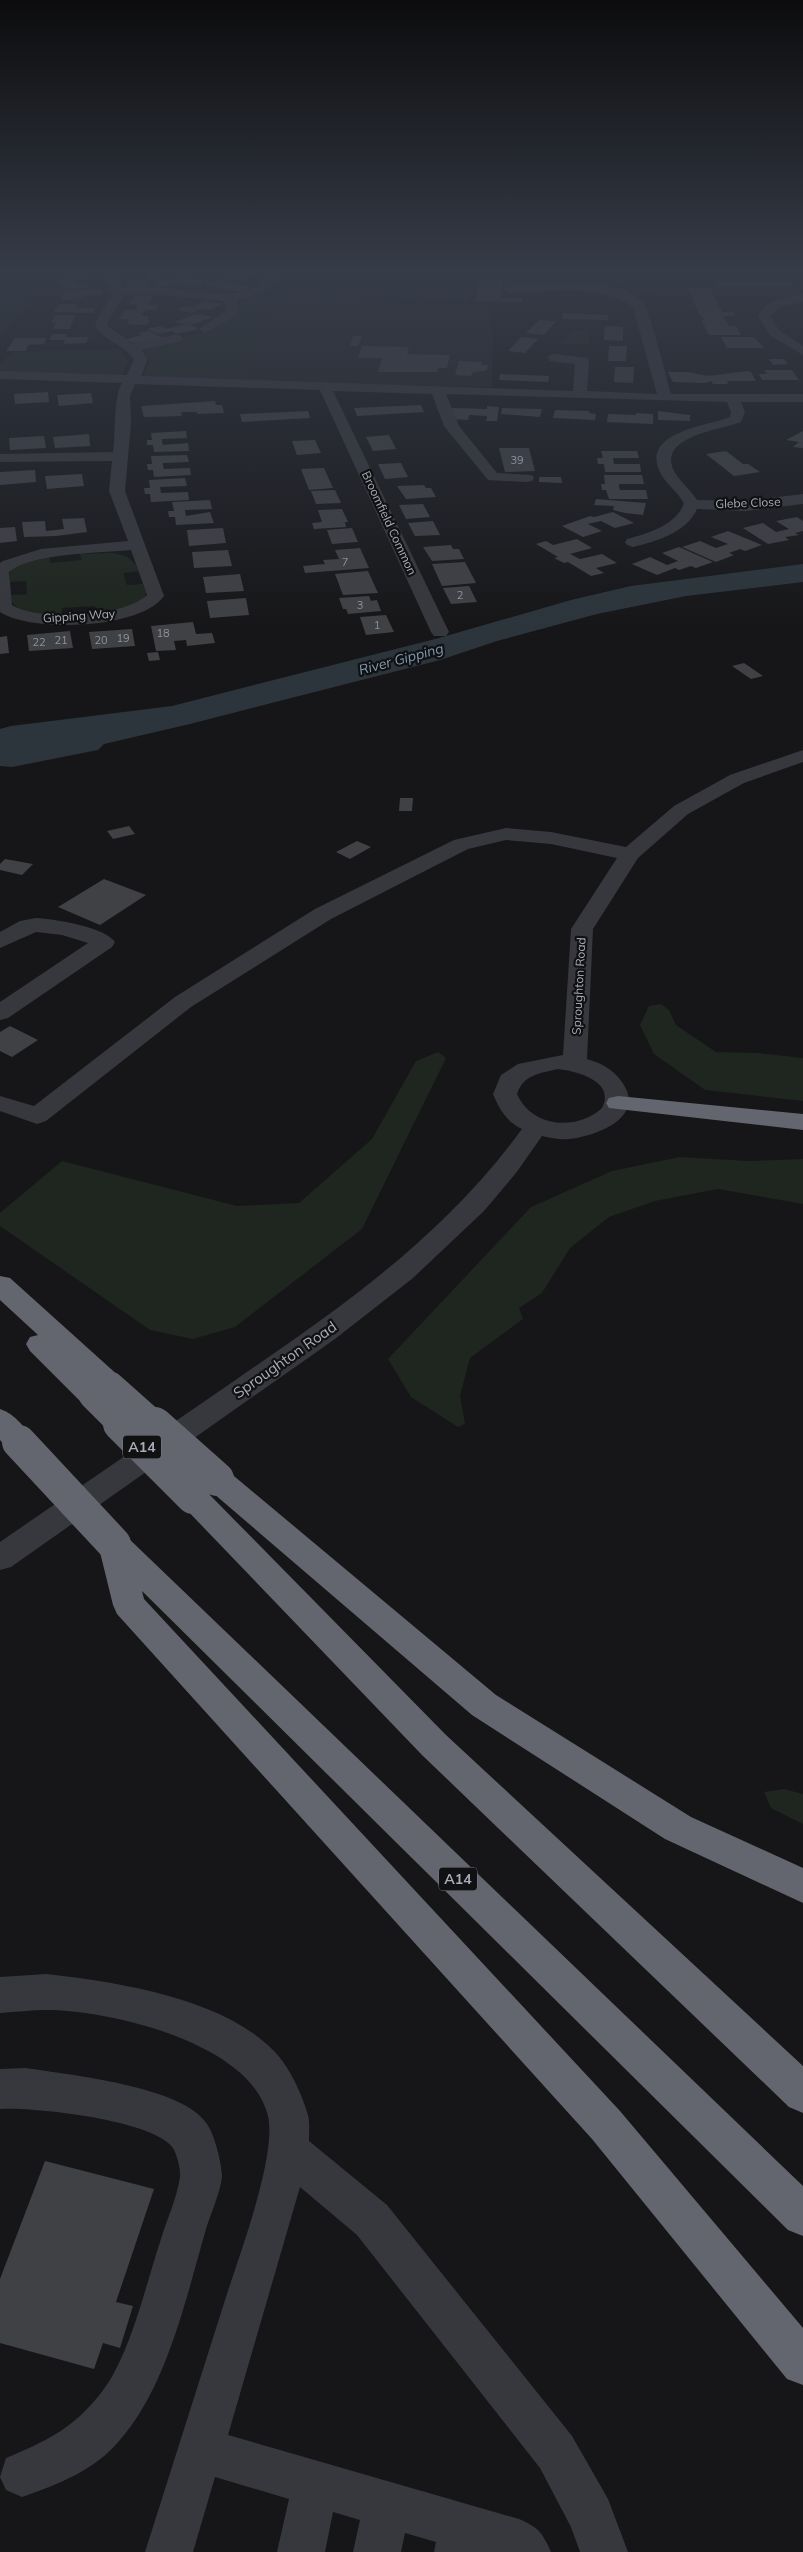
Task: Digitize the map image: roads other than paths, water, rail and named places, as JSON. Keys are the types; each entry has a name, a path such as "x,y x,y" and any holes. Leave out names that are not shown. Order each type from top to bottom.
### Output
{"highway":[{"path":"618,1104 803,1122"},
{"path":"0,1285 101,1390"},
{"name":"A14","path":"0,1304 101,1390 205,1488 434,1745 803,2093"},
{"name":"A14","path":"9,1431 114,1544 803,2215"},
{"path":"205,1488 484,1705 678,1828 803,1886"},
{"path":"114,1544 129,1605 606,2126 803,2363"}],"street":[{"name":"Gipping Way","path":"125,392 122,399 124,420 117,491 156,596 154,600 143,608 118,614 38,619 14,615 4,607 1,571 10,561 37,554 136,545"},
{"name":"Broomfield Common","path":"327,392 440,632"},
{"path":"438,392 442,411 447,419 462,442 493,476 527,478"},
{"path":"497,392 665,398 803,398"},
{"path":"663,392 665,398"},
{"path":"633,542 676,524 687,514 692,504 666,470 663,462 666,450 676,439 685,435 736,419 738,412 732,398"},
{"path":"0,458 120,456"},
{"name":"Glebe Close","path":"692,504 746,506 803,499"},
{"name":"Sproughton Road","path":"575,1064 582,929 630,854 681,810 737,778 803,756"},
{"path":"0,1102 37,1116 183,1002 323,914 461,844 506,834 551,838 630,854"},
{"path":"0,941 28,926 49,926 86,934 104,942 0,1013"},
{"path":"541,1064 575,1064 590,1068 613,1083 618,1093 618,1104 613,1112 592,1126 562,1131 537,1126 517,1117 508,1107 504,1096 506,1085 525,1068 541,1064"},
{"name":"Sproughton Road","path":"0,1558 342,1320 431,1250 493,1187 537,1126"},
{"path":"0,1995 47,1992 100,1998 146,2008 194,2024 230,2040 261,2065 277,2091 288,2116 289,2151 267,2235 169,2552"},
{"path":"0,2089 26,2088 118,2103 173,2120 192,2138 201,2176 162,2306 134,2382 125,2398 102,2426 82,2443 51,2464 22,2474"},
{"path":"289,2151 372,2220 550,2444 591,2516 604,2552"},
{"path":"201,2450 387,2504 461,2539 519,2543 527,2552"},
{"path":"301,2552 316,2483"},
{"path":"377,2552 387,2504"}],"water":[{"name":"River Gipping","path":"803,564 803,582 686,596 597,614 497,641 440,660 104,744 98,750 12,767 0,766 0,729 11,726 172,706 439,638 571,600 631,586"}]}
